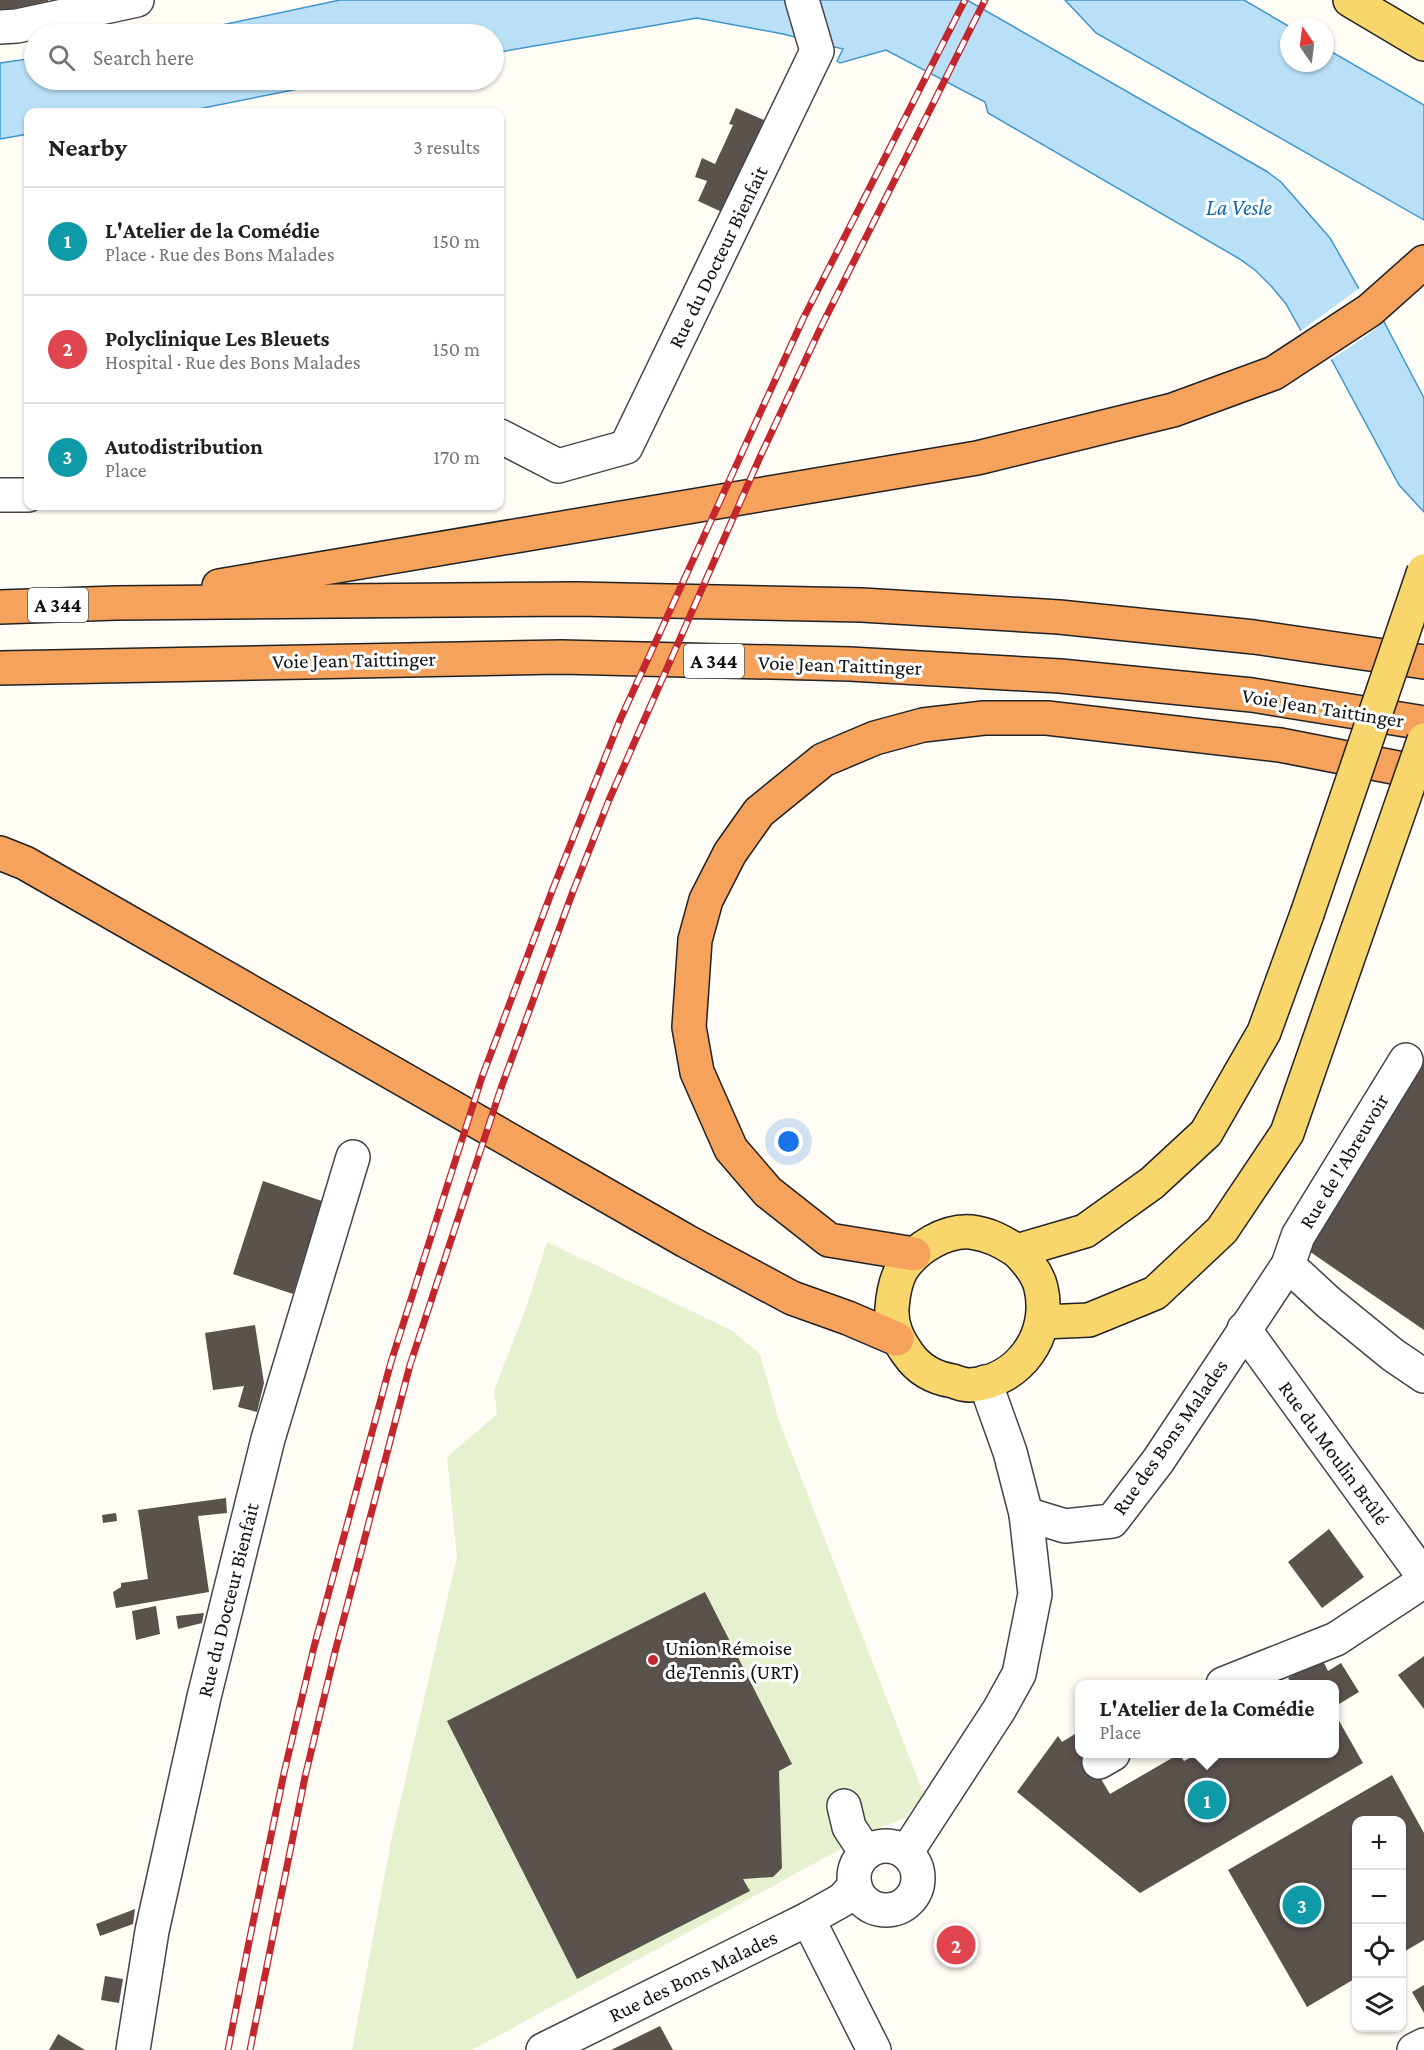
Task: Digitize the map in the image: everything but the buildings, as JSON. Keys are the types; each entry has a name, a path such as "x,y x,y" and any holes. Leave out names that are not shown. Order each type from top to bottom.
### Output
{"highway":[{"path":"116,603 978,458 1173,410 1274,373 1370,310 1424,262"},
{"name":"A 344","path":"0,607 116,603 577,598 862,605 1059,617 1242,635 1424,662"},
{"name":"Voie Jean Taittinger","path":"0,668 561,657 850,664 1060,676 1241,694 1424,723"},
{"path":"914,1254 829,1240 768,1192 730,1149 697,1072 689,1027 695,940 706,900 730,853 759,812 823,760 875,738 923,725 984,718 1047,718 1280,745 1424,773"},
{"path":"0,853 25,863 686,1241 792,1298 849,1318 897,1339"}],"main road":[{"path":"1350,0 1424,44"},
{"path":"1017,1251 1085,1231 1152,1183 1206,1133 1264,1032 1307,914 1424,571"},
{"path":"1043,1322 1089,1320 1155,1293 1222,1230 1287,1133 1424,740"},
{"path":"970,1232 997,1238 1017,1251 1030,1264 1041,1288 1043,1322 1032,1349 1008,1373 996,1379 969,1385 935,1378 914,1364 897,1339 891,1317 893,1294 901,1271 914,1254 942,1236 970,1232"}],"street":[{"path":"25,24 136,0"},
{"name":"Rue du Docteur Bienfait","path":"504,438 558,466 626,447 817,51 802,0"},
{"path":"0,27 24,24"},
{"path":"0,495 24,495"},
{"name":"Rue de l'Abreuvoir","path":"1244,1329 1288,1264 1298,1236 1406,1060"},
{"name":"Rue du Docteur Bienfait","path":"133,2050 152,1931 204,1697 251,1506 268,1439 353,1157"},
{"path":"1288,1264 1337,1309 1393,1355 1424,1376"},
{"name":"Rue des Bons Malades","path":"1026,1514 1065,1526 1112,1521 1158,1461 1244,1329"},
{"name":"Rue du Moulin Brûlé","path":"1244,1329 1424,1579"},
{"path":"906,1853 999,1710 1019,1674 1035,1594 1026,1514 1010,1452 985,1382"},
{"path":"1233,1680 1336,1640 1424,1579"},
{"path":"844,1806 849,1827 866,1853"},
{"path":"879,1846 890,1846 906,1853 915,1863 919,1874 914,1894 907,1903 898,1908 876,1909 859,1896 848,1893 856,1866 866,1853 879,1846"},
{"name":"Rue des Bons Malades","path":"543,2050 808,1919 848,1893"},
{"path":"808,1919 874,2050"},
{"path":"1414,2050 1424,2045"}],"green space":[{"name":"Union Rémoise de Tennis (URT)","path":"547,1242 731,1330 760,1354 778,1418 924,1795 905,1818 868,1832 472,2050 352,2050 391,1841 457,1557 447,1457 497,1414 494,1390 525,1311"}],"water":[{"name":"La Vesle","path":"340,0 967,0 1266,171 1281,182 1330,238 1362,294 1383,320 1424,398 1424,512 1399,485 1330,357 1304,336 1286,304 1255,270 988,113 985,102 886,50 840,63 837,61 843,49 783,34 697,18 504,51 504,24 226,24"},
{"path":"1065,0 1244,0 1280,21 1280,72 1334,72 1334,53 1424,105 1424,220 1096,33"},
{"path":"24,59 24,90 293,90 203,108 24,108 24,135 0,139 0,63"}],"pier":[{"path":"1361,287 1387,319 1329,361 1302,338 1299,332"}],"railway":[{"path":"228,2050 284,1773 314,1647 391,1362 482,1077 620,720 803,319 965,0"},
{"path":"250,2050 305,1777 335,1652 410,1365 501,1088 609,800 760,457 821,327 985,0"}],"place":[{"name":"Union Rémoise de Tennis (URT)","path":"653,1660"},
{"name":"L'Atelier de la Comédie","path":"1207,1800"},
{"name":"Autodistribution","path":"1302,1905"},
{"name":"Polyclinique Les Bleuets","path":"956,1945"}]}
